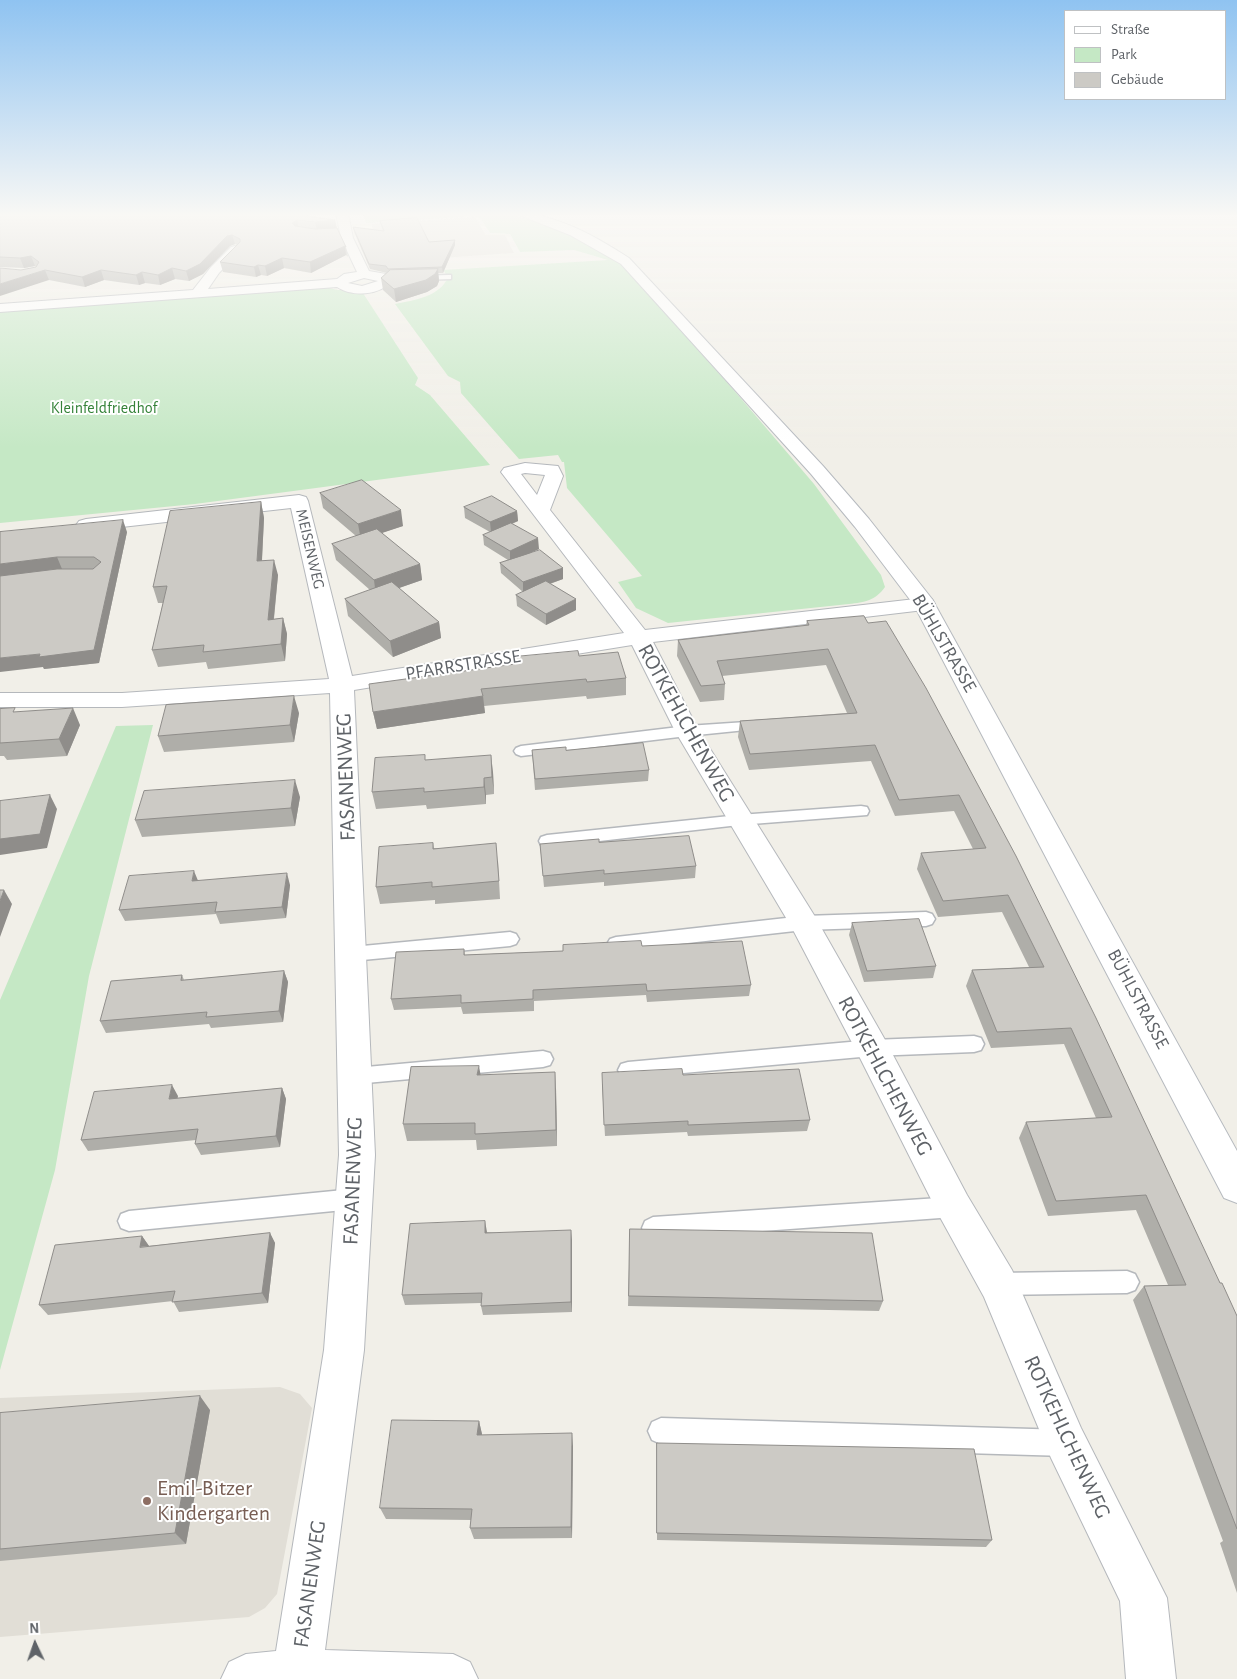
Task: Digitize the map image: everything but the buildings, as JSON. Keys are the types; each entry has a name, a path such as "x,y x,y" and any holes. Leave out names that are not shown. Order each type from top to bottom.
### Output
{"street":[{"path":"0,308 251,291"},
{"name":"BÜHLSTRASSE","path":"655,291 817,470 924,604 1237,1186"},
{"name":"ROTKEHLCHENWEG","path":"540,511 554,476 552,470 525,468 507,470 639,636 687,731 739,820 804,924 872,1048 954,1208 998,1284 1066,1443 1143,1598 1150,1679"},
{"name":"MEISENWEG","path":"68,527 299,502 342,685"},
{"name":"PFARRSTRASSE","path":"0,700 122,700 342,685 639,636 924,604"},
{"name":"FASANENWEG","path":"297,1674 344,1350 357,1155 342,685"},
{"path":"246,1679 297,1674 453,1679"}],"lane":[{"path":"521,752 687,731 776,723"},
{"path":"547,841 739,820 861,811"},
{"path":"609,945 804,924 926,919"},
{"path":"352,954 510,939"},
{"path":"628,1070 872,1048 974,1044"},
{"path":"355,1076 543,1059"},
{"path":"129,1220 354,1198"},
{"path":"653,1228 954,1208"},
{"path":"998,1284 1127,1282"},
{"path":"661,1431 1066,1443"}],"shaded area":[{"name":"Emil-Bitzer Kindergarten","path":"280,1387 300,1394 312,1408 277,1594 265,1608 249,1617 0,1637 0,1398"}],"green space":[{"name":"Kleinfeldfriedhof","path":"266,291 362,291 418,378 415,385 430,395 490,465 195,504 0,523 0,311"},
{"path":"435,291 645,291 732,388 814,484 881,575 885,587 873,598 860,602 668,623 636,608 618,582 642,576 567,488 564,462 562,462 558,455 519,459 461,393 460,382 448,376 395,304"},
{"path":"153,725 89,976 55,1170 0,1370 0,1000 116,726"}],"place":[{"name":"Emil-Bitzer Kindergarten","path":"147,1501"}]}
